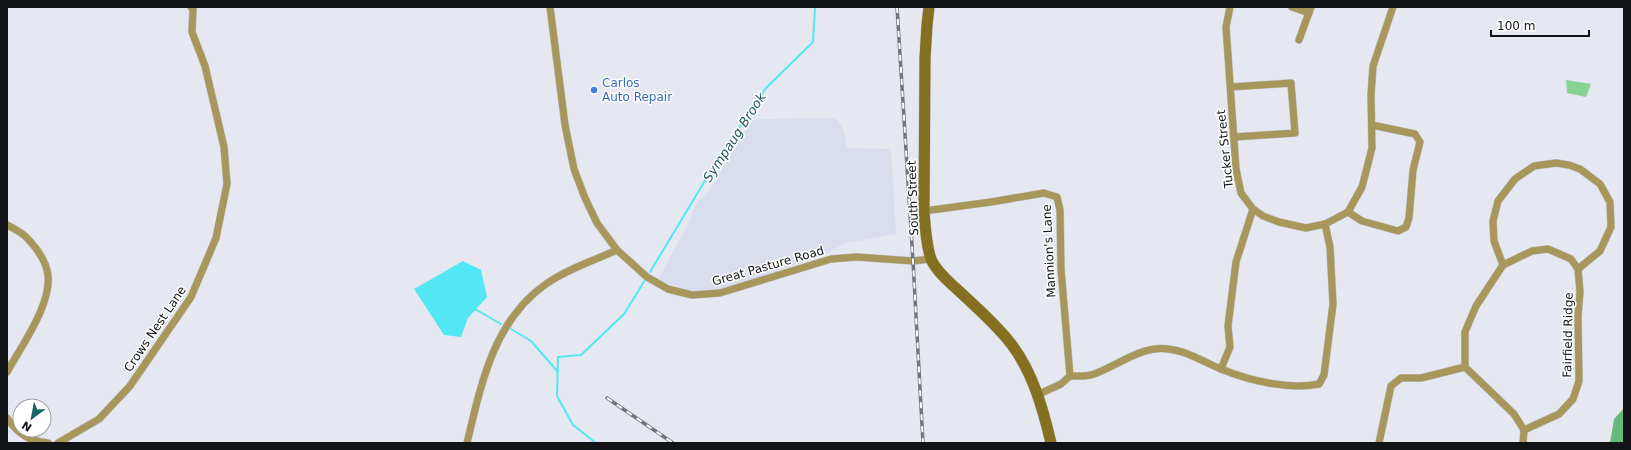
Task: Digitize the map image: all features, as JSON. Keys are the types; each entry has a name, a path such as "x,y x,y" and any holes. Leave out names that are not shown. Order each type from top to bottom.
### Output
{"main road":[{"name":"South Street","path":"929,7 925,58 924,211 931,259 940,272 993,323 1012,345 1027,369 1037,395 1051,443"}],"street":[{"name":"Great Pasture Road","path":"550,7 565,125 574,169 585,198 598,223 617,250 647,277 668,289 692,295 720,293 831,259 864,257 913,261 931,259"},
{"name":"Tucker Street","path":"1230,7 1226,27 1236,169 1241,193 1253,209 1263,216 1278,222 1306,228 1325,224 1348,212"},
{"path":"1292,7 1310,10 1299,40"},
{"path":"1372,125 1415,134 1420,142 1412,170 1409,218 1406,227 1398,231 1362,221 1348,212 1362,186 1372,148 1371,95 1373,66 1393,7"},
{"name":"Crows Nest Lane","path":"58,443 99,419 130,386 191,297 216,238 227,184 224,147 205,66 192,32 192,8"},
{"path":"1230,87 1291,83 1295,133 1234,137"},
{"path":"1503,264 1494,241 1493,221 1498,201 1515,179 1534,166 1556,163 1569,165 1580,169 1600,184 1610,202 1611,227 1600,251 1578,269 1571,259 1548,248 1532,251 1503,264 1476,306 1465,332 1466,367 1514,414 1524,430 1523,443"},
{"name":"Mannion's Lane","path":"924,211 1044,193 1057,197 1060,210 1061,269 1070,376"},
{"path":"1221,369 1230,347 1228,326 1236,262 1253,209"},
{"path":"1037,395 1061,384 1070,376 1092,375 1148,350 1167,348 1185,353 1251,380 1305,387 1319,384 1324,375 1333,304 1330,247 1325,224"},
{"path":"7,225 25,236 41,256 47,270 47,297 41,311 7,372"},
{"path":"467,443 488,362 496,343 510,320 529,298 546,284 565,273 617,250"},
{"name":"Fairfield Ridge","path":"1524,430 1559,414 1572,399 1577,387 1579,381 1578,316 1580,292 1578,269"},
{"path":"1379,443 1391,386 1401,378 1421,378 1466,367"},
{"path":"7,418 13,428 22,435 37,442 48,443"}],"shaded area":[{"path":"836,118 844,131 847,148 891,149 896,234 846,243 820,256 722,291 698,293 658,280 688,224 697,202 707,194 753,119"}],"green space":[{"path":"1566,80 1591,84 1586,97 1567,93"},
{"path":"1624,408 1624,443 1610,443 1614,419"}],"water":[{"path":"463,261 481,270 487,297 468,318 461,337 444,335 414,289"}],"waterway":[{"name":"Sympaug Brook","path":"650,272 724,149 766,88 813,42 815,7"},
{"name":"Sympaug Brook","path":"596,443 573,425 557,396 558,357 581,355 624,314 645,280"},
{"path":"475,309 501,324"},
{"path":"511,329 531,341 558,372"}],"railway":[{"path":"897,7 923,443"},
{"path":"607,398 673,443"}],"place":[{"name":"Carlos Auto Repair","path":"594,90"}]}
